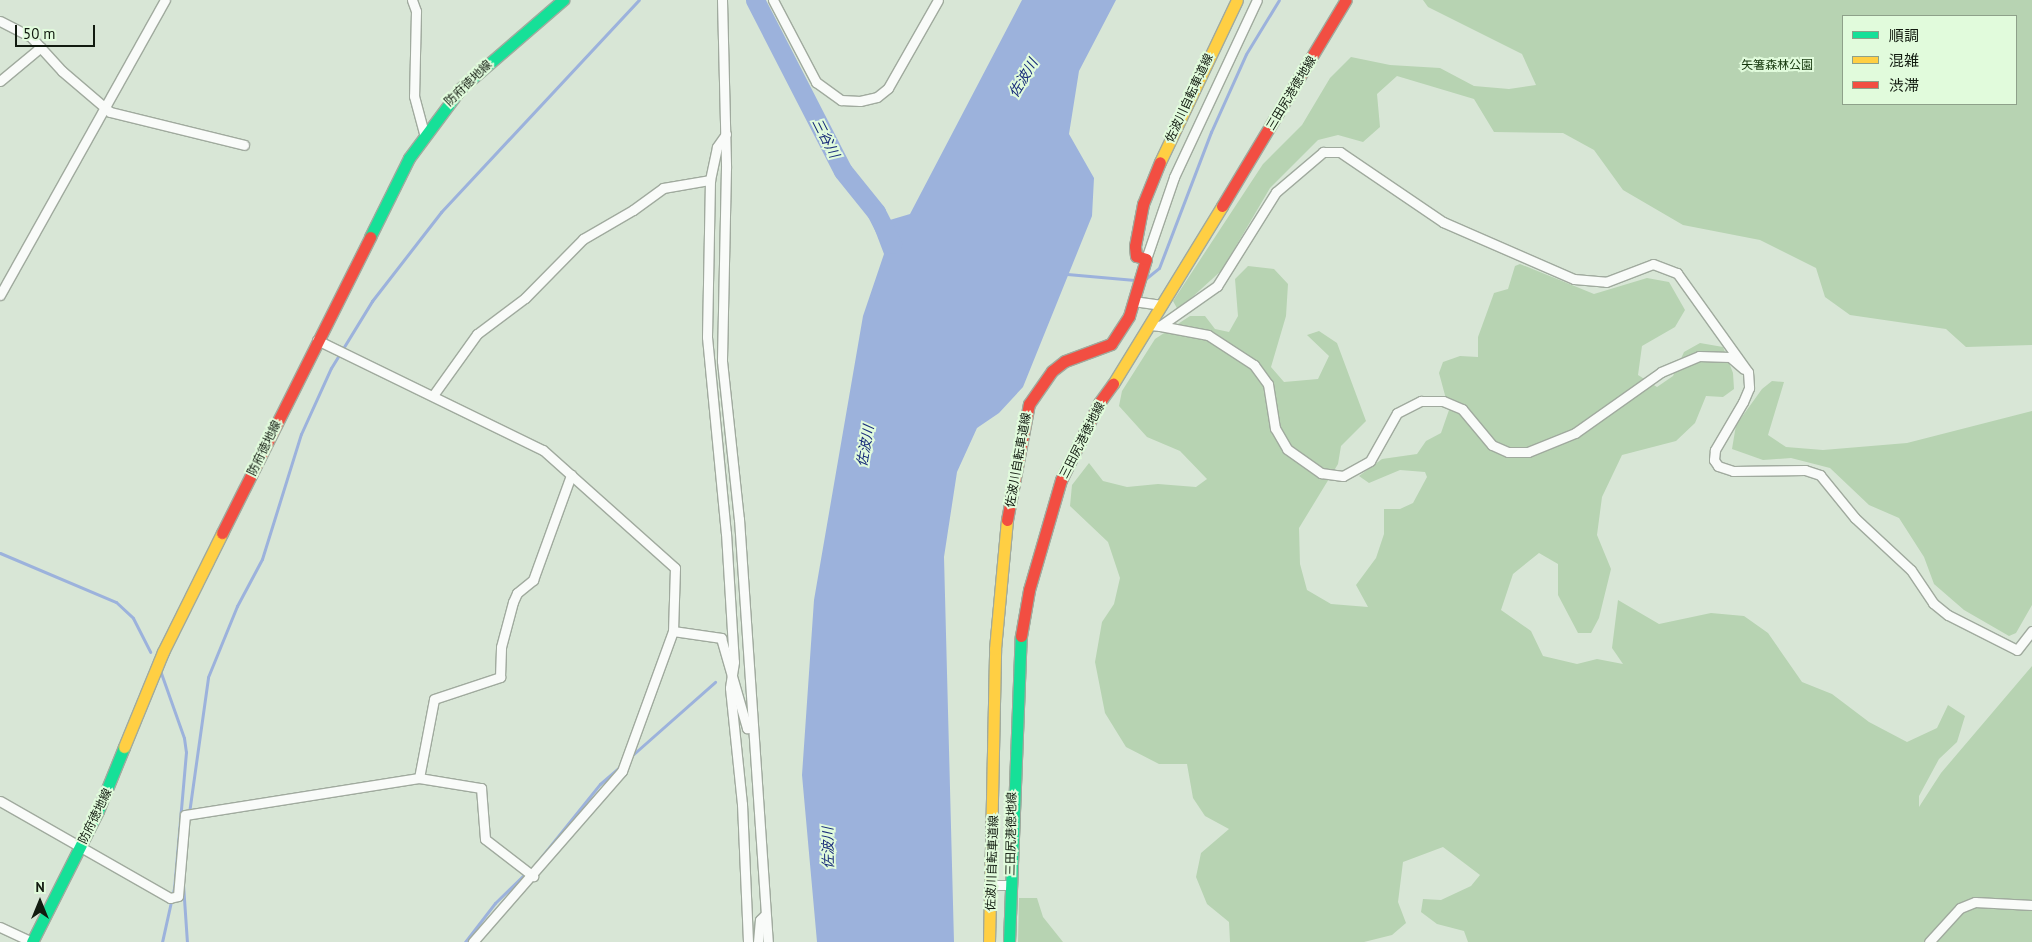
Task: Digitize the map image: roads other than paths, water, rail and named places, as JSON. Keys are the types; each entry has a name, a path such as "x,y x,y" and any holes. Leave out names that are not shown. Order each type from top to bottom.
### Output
{"main road":[{"name":"防府徳地線","path":"32,942 115,774 163,652 317,340 424,133 461,88 563,0"},
{"name":"佐波川自転車道線","path":"989,942 995,792 994,649 1005,540 1029,404 1052,371 1064,361 1111,344 1129,316 1145,263 1136,256 1135,246 1144,204 1168,143 1237,0"},
{"name":"三田尻港徳地線","path":"1009,942 1016,687 1029,590 1061,480 1099,403 1155,325 1162,305 1346,0"}],"street":[{"path":"0,295 165,0"},
{"path":"412,0 416,11 414,96 424,133"},
{"path":"722,0 726,134 722,360 739,519 768,942"},
{"path":"773,0 816,82 841,100 860,101 877,97 888,88 938,0"},
{"path":"1145,263 1174,177 1257,0"},
{"path":"0,21 31,37 105,107 120,114 244,145"},
{"path":"0,81 41,47"},
{"path":"726,134 717,147 710,180 707,338 726,533 748,942"},
{"path":"1155,325 1217,286 1276,192 1323,152 1340,152 1443,222 1574,278 1606,282 1640,266 1666,267 1677,273 1748,372 1749,388 1715,450 1714,460 1718,466 1733,471 1805,470 1820,475 1855,518 1911,570 1933,603 1948,616 2017,650 2032,631"},
{"path":"434,394 477,334 525,298 583,238 633,210 663,188 710,180"},
{"path":"1134,296 1162,305"},
{"path":"1155,325 1208,335 1254,365 1268,384 1275,428 1287,449 1321,474 1343,476 1370,461 1398,413 1421,401 1443,401 1462,409 1492,445 1508,452 1528,452 1575,432 1661,372 1699,356 1730,358 1748,372"},
{"path":"317,340 434,394 543,450 675,568 673,631 622,771 529,873 473,942"},
{"path":"419,778 434,699 500,677 502,647 513,602 517,593 533,580 571,475"},
{"path":"673,631 717,636 732,671 747,728 752,728"},
{"path":"0,801 79,849 163,896 175,898 178,896 185,815 419,778 481,788 485,839 529,873"},
{"path":"990,885 1010,885"},
{"path":"1929,942 1960,908 1975,902 2032,906"},
{"path":"758,942 760,920 765,915"},
{"path":"0,927 32,942"}],"water":[{"name":"佐波川","path":"1022,0 1116,0 1079,71 1069,134 1094,178 1092,216 1023,387 999,413 977,428 957,472 944,557 954,942 817,942 802,775 814,600 863,316 884,254 873,225 910,214"}],"waterway":[{"path":"189,813 208,677 237,606 262,559 301,434 331,368 372,301 441,212 639,0"},
{"name":"三谷川","path":"755,0 843,171 876,212 892,244"},
{"path":"1144,280 1159,268 1211,132 1246,54 1279,0"},
{"path":"1067,274 1135,280"},
{"path":"0,553 116,602 133,618 150,652"},
{"path":"161,673 184,738 186,752 174,888 162,942"},
{"path":"629,758 715,682"},
{"path":"534,866 600,784 621,766"},
{"path":"465,942 495,903 527,872"},
{"path":"183,884 187,942"}],"park label":[{"name":"矢箸森林公園","path":"1777,65"}]}
